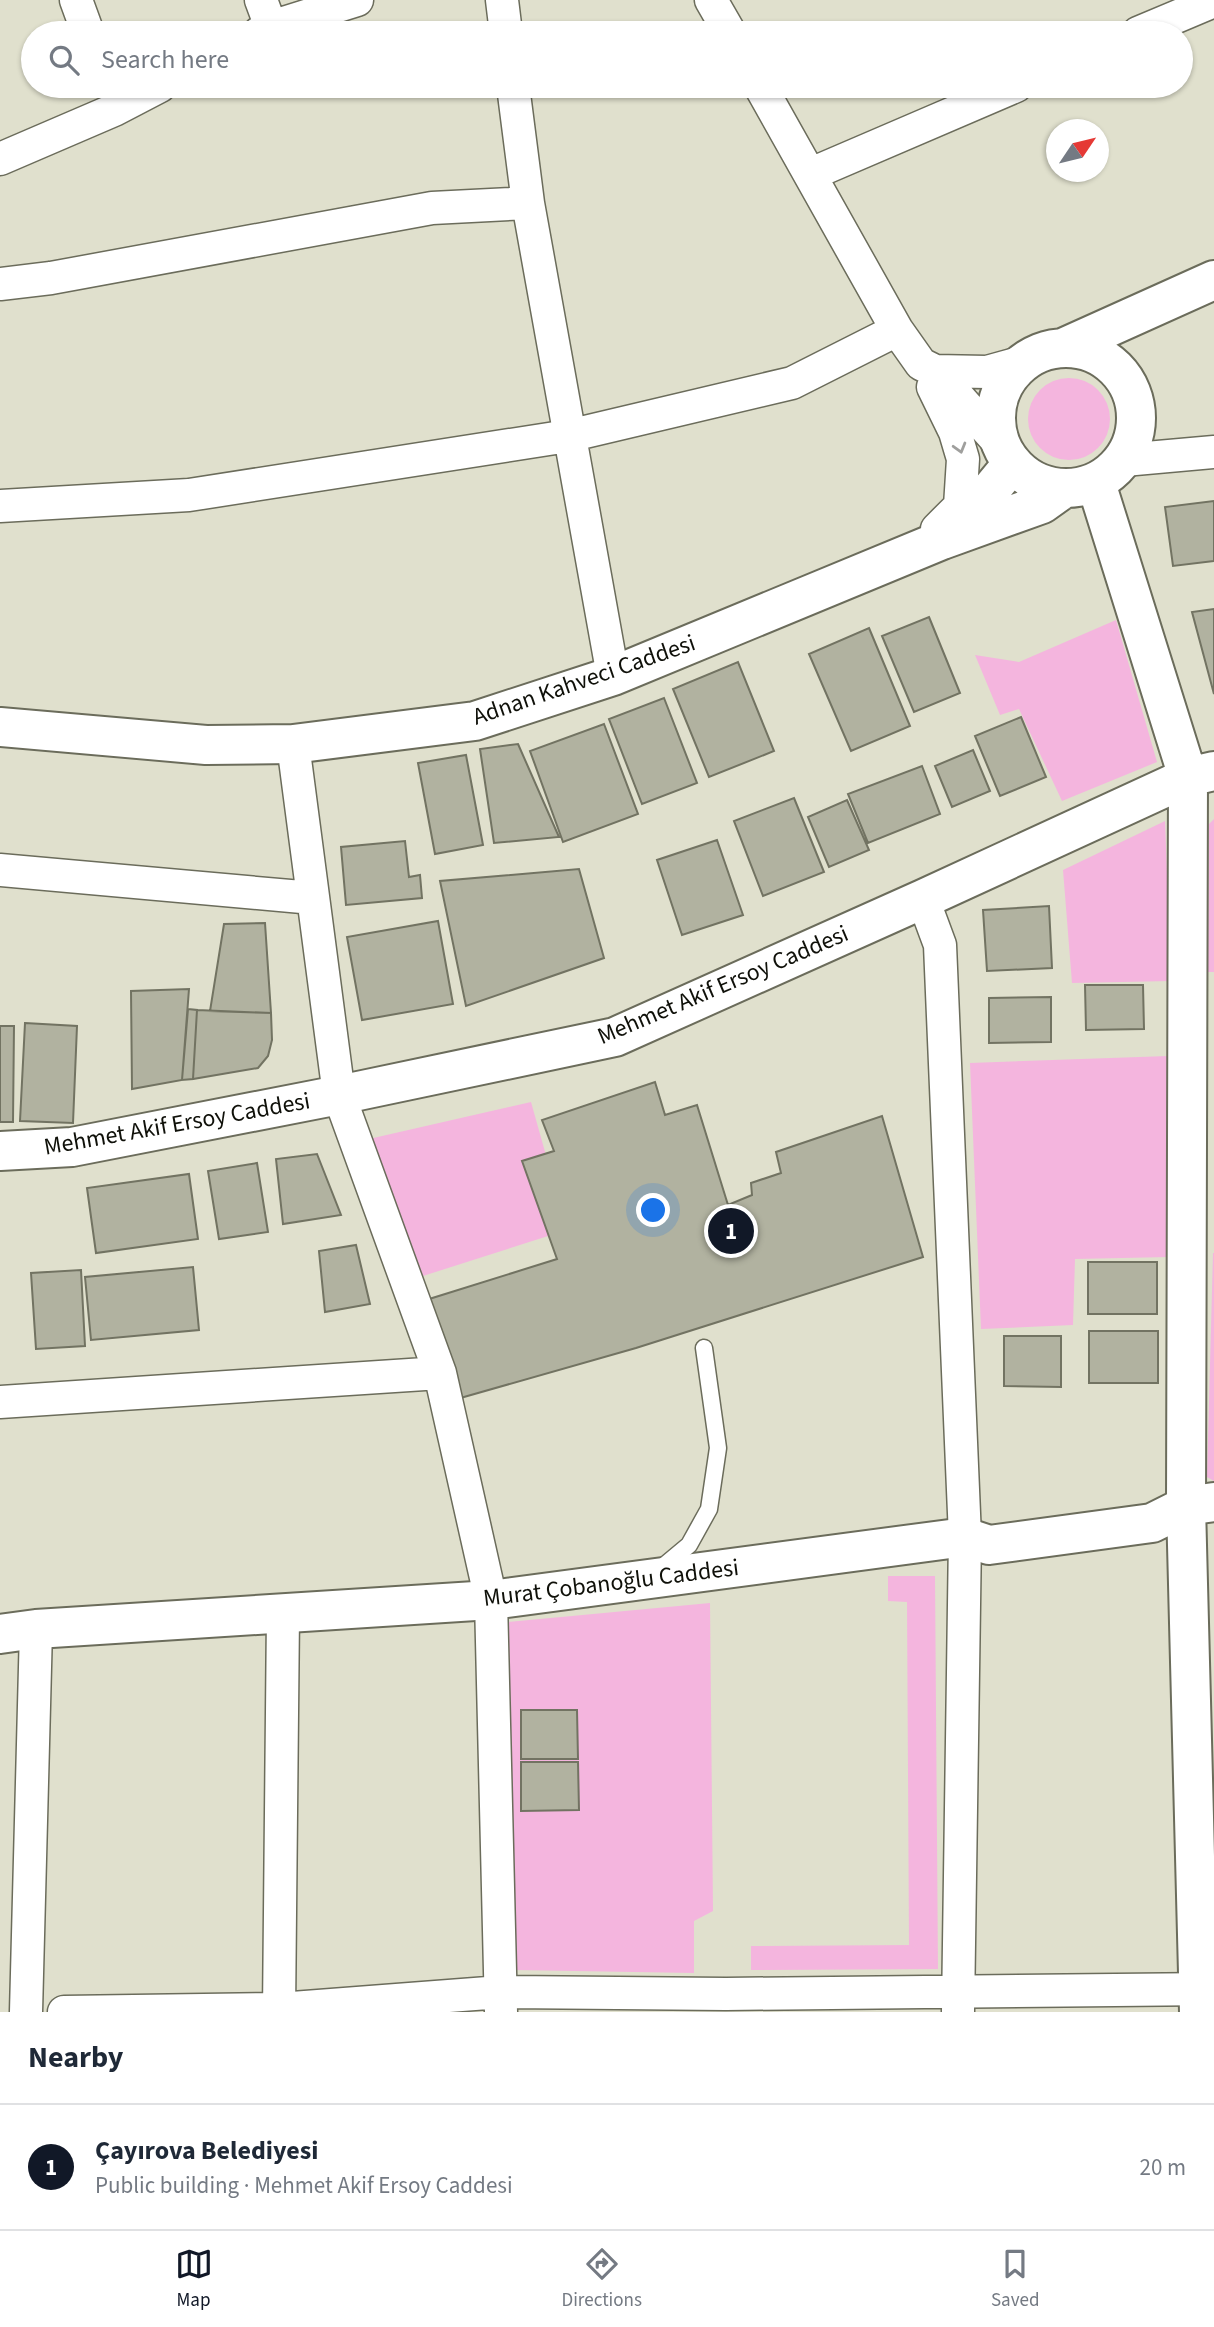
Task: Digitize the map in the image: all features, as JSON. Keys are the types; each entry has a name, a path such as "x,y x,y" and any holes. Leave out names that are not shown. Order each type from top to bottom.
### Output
{"street":[{"path":"76,0 84,21"},
{"path":"264,20 357,0"},
{"path":"502,0 505,21"},
{"path":"711,0 723,21"},
{"path":"1167,21 1214,1"},
{"path":"0,159 110,98"},
{"path":"515,98 528,203 613,676"},
{"path":"767,98 897,330 1026,477 1043,485 1214,452"},
{"path":"811,174 988,98"},
{"path":"0,285 432,208 528,203"},
{"path":"928,368 987,372 1023,362 1043,352 1065,347 1214,280"},
{"path":"1124,376 1158,304"},
{"path":"0,506 189,495 568,436 792,383 897,330"},
{"path":"1065,347 1087,351 1107,361 1124,376 1134,396 1137,418 1134,440 1094,477"},
{"path":"1006,454 995,422 998,399 1008,378 1023,362"},
{"path":"899,558 937,529 960,506 963,459 955,432 928,368"},
{"name":"Adnan Kahveci Caddesi","path":"942,540 979,504 1006,454"},
{"path":"64,2012 279,2010 501,2002 958,2002 1204,1997 1200,1504 1201,774 1094,477"},
{"name":"Adnan Kahveci Caddesi","path":"0,727 206,745 293,744 475,722 613,676 942,540 1042,505 1094,477"},
{"path":"293,744 339,1095 440,1373 491,1600 501,2002"},
{"name":"Mehmet Akif Ersoy Caddesi","path":"0,1151 72,1147 615,1037 1201,774"},
{"path":"0,870 313,898"},
{"path":"923,899 940,945 965,1537 958,2002"},
{"path":"0,1402 440,1373"},
{"name":"Murat Çobanoğlu Caddesi","path":"18,1631 491,1600 965,1537 989,1545 1152,1523 1200,1504"},
{"path":"279,2010 283,1613"},
{"path":"18,1631 26,2012"}],"lane":[{"path":"649,1579 689,1545 709,1509 718,1448 704,1348"}],"shaded area":[{"path":"1069,378 1085,381 1098,390 1107,403 1110,419 1107,435 1098,448 1085,457 1069,460 1053,457 1040,448 1031,435 1028,419 1031,403 1040,390 1053,381"},
{"path":"1116,620 1157,762 1062,801 1019,709 1000,715 975,655 1019,662"},
{"path":"1214,819 1214,972 1208,972 1209,824"},
{"path":"1165,821 1171,981 1072,983 1063,870"},
{"path":"1168,1056 1169,1257 1075,1259 1073,1325 981,1329 970,1063"},
{"path":"531,1102 567,1230 423,1276 369,1139"},
{"path":"1214,1253 1214,1481 1207,1477"},
{"path":"888,1576 935,1576 938,1969 751,1970 751,1946 909,1945 907,1602 888,1601"},
{"path":"710,1603 713,1911 694,1921 694,1973 514,1970 507,1622"}],"building":[{"path":"1214,501 1214,561 1173,566 1165,507"},
{"path":"1214,609 1214,694 1192,612"},
{"path":"929,617 960,693 914,712 882,636"},
{"path":"869,628 910,726 851,751 809,654"},
{"path":"738,662 774,751 709,777 673,689"},
{"path":"664,698 697,783 642,804 609,719"},
{"path":"1021,717 1046,777 1000,796 975,736"},
{"path":"604,724 638,814 563,842 530,751"},
{"path":"518,744 559,837 494,843 480,749"},
{"path":"973,750 990,791 952,807 935,766"},
{"path":"466,755 483,845 435,854 418,763"},
{"path":"922,766 940,814 868,843 848,794"},
{"path":"794,798 824,872 763,896 734,821"},
{"path":"847,800 869,850 829,867 808,817"},
{"path":"717,840 743,915 682,935 657,860"},
{"path":"405,841 409,877 420,875 422,898 346,905 341,847"},
{"path":"579,869 604,958 466,1006 440,881"},
{"path":"1049,906 1052,968 987,971 983,910"},
{"path":"438,921 453,1004 362,1020 347,937"},
{"path":"265,923 271,1013 210,1011 224,924"},
{"path":"1085,985 1143,985 1144,1029 1086,1030"},
{"path":"189,989 182,1080 132,1089 131,991"},
{"path":"1051,997 1051,1042 989,1043 989,998"},
{"path":"188,1009 197,1010 193,1079 182,1080"},
{"path":"197,1010 271,1013 272,1040 268,1056 258,1068 193,1079"},
{"path":"25,1023 77,1026 73,1123 20,1121"},
{"path":"0,1026 14,1026 13,1122 0,1122"},
{"path":"655,1082 665,1115 697,1105 728,1205 752,1195 751,1183 781,1173 776,1152 882,1116 923,1257 636,1348 457,1399 426,1300 557,1259 522,1161 554,1151 542,1120"},
{"path":"317,1154 341,1215 283,1224 276,1159"},
{"path":"257,1163 268,1232 219,1239 208,1171"},
{"path":"189,1174 198,1239 96,1253 87,1188"},
{"path":"356,1245 370,1304 325,1312 319,1251"},
{"path":"1088,1262 1157,1262 1157,1314 1088,1314"},
{"path":"193,1267 199,1330 91,1340 85,1277"},
{"path":"81,1270 85,1346 36,1349 31,1273"},
{"path":"1089,1331 1158,1331 1158,1383 1089,1383"},
{"path":"1004,1336 1061,1336 1061,1387 1004,1386"},
{"path":"521,1710 577,1710 578,1759 521,1759"},
{"path":"521,1762 578,1762 579,1810 521,1811"}],"place":[{"name":"Çayırova Belediyesi","path":"731,1231"}]}
